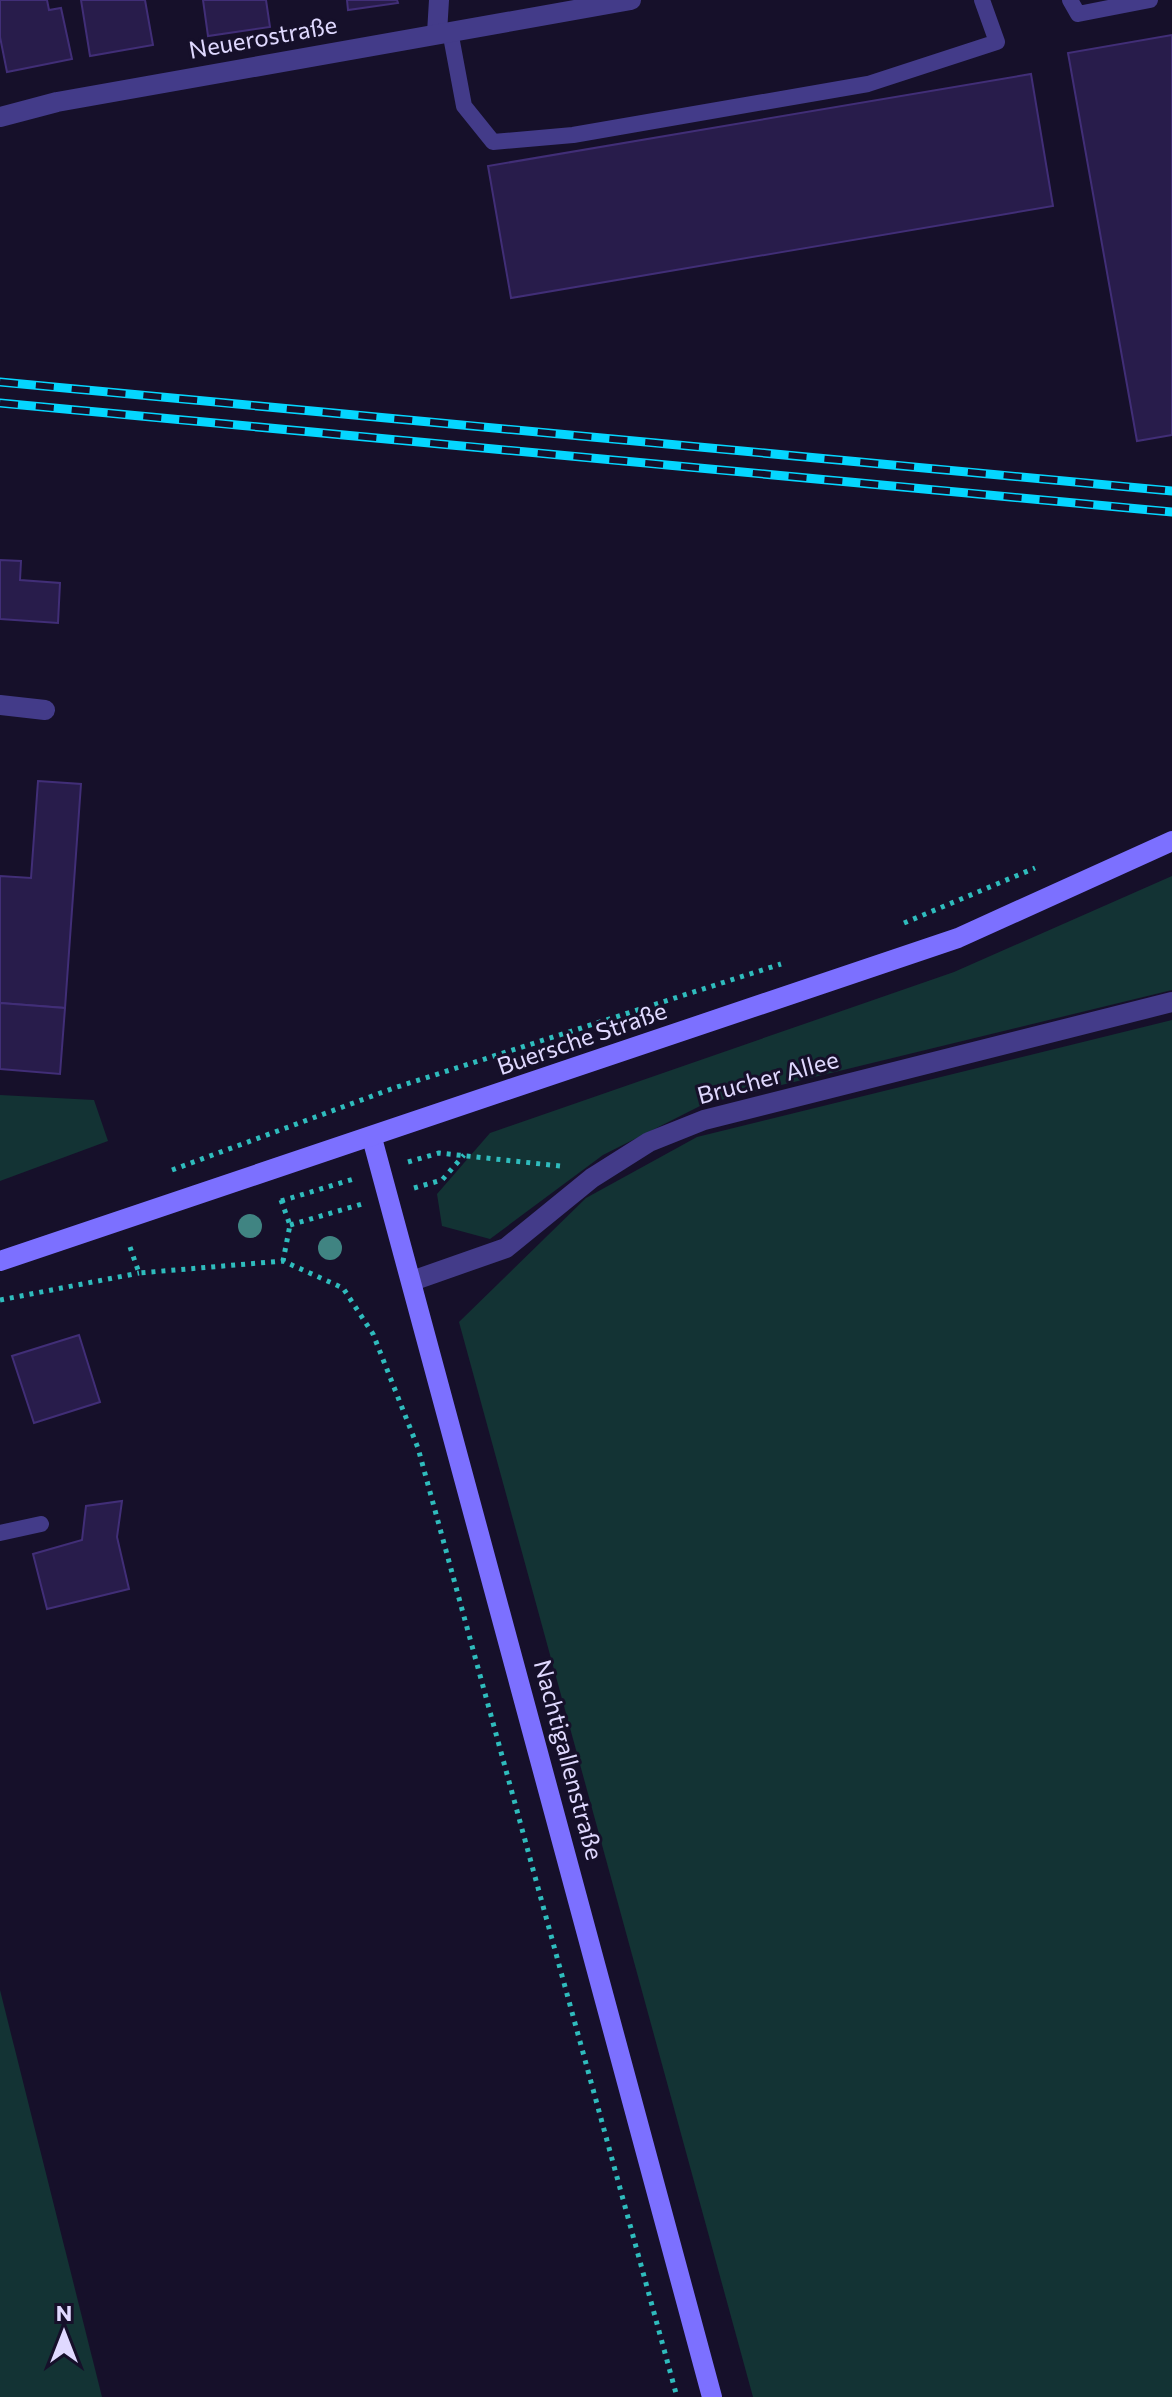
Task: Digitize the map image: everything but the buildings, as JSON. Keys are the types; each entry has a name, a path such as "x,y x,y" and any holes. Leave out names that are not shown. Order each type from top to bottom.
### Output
{"main road":[{"name":"Buersche Straße","path":"0,1261 958,938 1172,841"},
{"name":"Nachtigallenstraße","path":"372,1138 712,2397"}],"street":[{"path":"439,0 444,32"},
{"name":"Neuerostraße","path":"0,117 57,102 631,0"},
{"path":"0,705 45,710"},
{"name":"Brucher Allee","path":"412,1281 506,1248 592,1178 649,1142 704,1120 1172,1002"}],"lane":[{"path":"444,32 464,106 493,142 573,135 868,84 997,42 982,0"},
{"path":"1070,0 1078,14 1150,0"},
{"path":"0,1533 41,1524"}],"path":[{"path":"903,924 1048,863"},
{"path":"170,1170 394,1088 787,962"},
{"path":"464,1155 564,1167 592,1178"},
{"path":"123,1222 139,1273"},
{"path":"0,1300 139,1273 283,1261 343,1288 373,1334 418,1448 677,2397"}],"green space":[{"path":"1172,876 1172,990 704,1104 603,1155 490,1239 442,1226 437,1194 490,1133 954,972"},
{"path":"1172,1020 1172,2397 753,2397 459,1322 586,1198 697,1137"},
{"path":"0,1095 94,1100 108,1141 0,1181"},
{"path":"0,1990 102,2397 0,2397"}],"railway":[{"path":"0,382 1172,491"},
{"path":"0,403 1172,512"}]}
